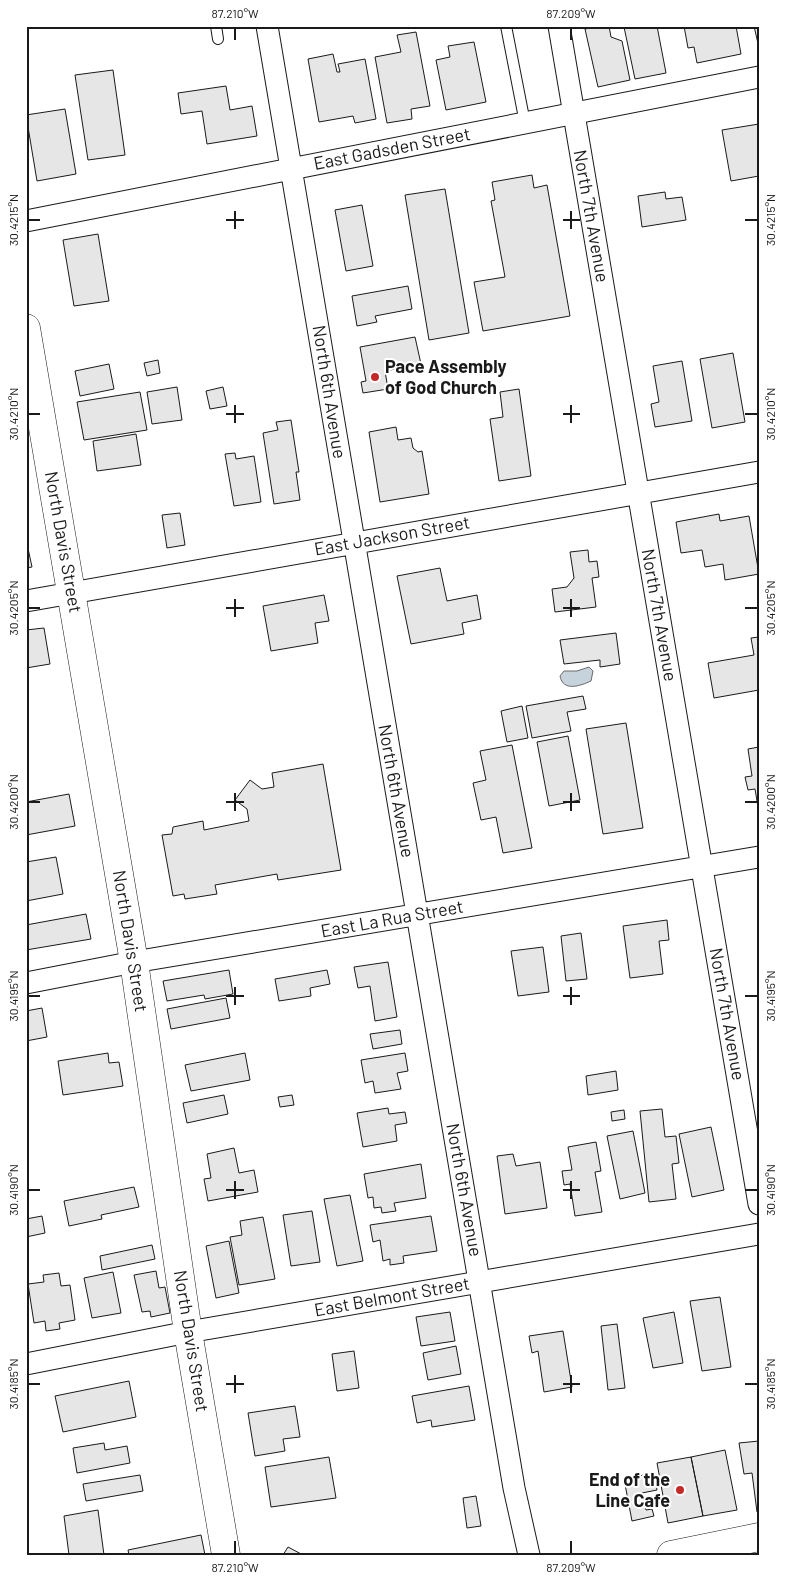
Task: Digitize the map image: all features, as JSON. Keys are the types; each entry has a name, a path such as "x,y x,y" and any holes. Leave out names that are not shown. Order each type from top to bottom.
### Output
{"main road":[{"name":"North Davis Street","path":"26,328 134,962 188,1332 226,1555"},
{"path":"671,1555 759,1536"}],"street":[{"name":"North 6th Avenue","path":"267,26 514,1488 529,1555"},
{"name":"North 7th Avenue","path":"559,26 759,1204"},
{"name":"East Gadsden Street","path":"26,221 759,77"},
{"name":"East Jackson Street","path":"26,601 759,472"},
{"name":"East La Rua Street","path":"26,983 134,962 759,857"},
{"name":"East Belmont Street","path":"26,1364 188,1332 759,1234"}],"lane":[{"path":"216,26 218,39"},
{"path":"506,26 525,123"}],"shaded area":[{"path":"589,667 593,671 591,681 582,685 568,686 562,681 560,676 564,671 577,671"}],"building":[{"path":"609,26 611,37 622,41 630,80 598,87 585,29"},
{"path":"657,26 666,73 635,79 624,27"},
{"path":"684,26 736,26 741,54 697,63 694,47 688,48"},
{"path":"754,26 759,26 759,48"},
{"path":"416,32 430,106 411,109 412,119 387,123 375,57 401,52 397,35"},
{"path":"474,42 486,102 446,110 436,60 450,57 448,46"},
{"path":"333,54 337,72 340,72 338,64 365,59 376,119 355,123 353,116 319,122 308,59"},
{"path":"113,70 125,155 88,160 75,75"},
{"path":"226,86 230,110 252,106 257,136 207,144 202,111 181,114 178,93"},
{"path":"65,109 76,174 37,181 26,115"},
{"path":"759,124 759,176 731,181 722,130"},
{"path":"532,175 534,188 547,185 570,316 483,331 474,282 505,277 491,201 495,200 492,182"},
{"path":"445,189 469,333 429,340 405,195"},
{"path":"665,192 666,199 682,197 686,220 642,227 638,196"},
{"path":"362,205 373,266 346,271 335,210"},
{"path":"98,234 109,301 74,306 63,240"},
{"path":"408,286 412,309 375,316 377,322 357,326 352,296"},
{"path":"415,337 421,364 385,371 388,389 363,393 361,382 366,381 360,347"},
{"path":"733,353 745,422 712,428 700,359"},
{"path":"158,360 160,373 147,376 144,363"},
{"path":"682,361 692,421 655,427 651,404 659,402 653,366"},
{"path":"109,364 114,389 80,396 75,371"},
{"path":"177,387 182,420 152,424 147,392"},
{"path":"223,387 227,406 210,409 206,391"},
{"path":"519,389 531,476 499,481 490,419 503,417 500,392"},
{"path":"140,392 147,430 84,440 77,402"},
{"path":"291,420 299,472 296,472 300,500 274,504 263,433 278,430 276,422"},
{"path":"396,427 398,440 411,438 413,448 418,452 422,451 429,494 380,502 369,432"},
{"path":"136,434 141,465 97,471 93,441"},
{"path":"235,453 236,459 254,456 261,502 234,506 225,454"},
{"path":"180,513 185,545 167,548 162,515"},
{"path":"719,514 720,521 749,516 759,574 725,580 723,564 705,567 702,550 681,553 676,522"},
{"path":"26,539 32,567 26,568"},
{"path":"588,550 589,562 597,561 599,577 592,578 596,607 555,612 552,589 567,587 574,578 570,552"},
{"path":"440,568 447,601 477,595 481,619 462,623 464,634 411,644 397,576"},
{"path":"324,595 329,621 315,623 318,643 271,651 263,606"},
{"path":"44,628 50,664 26,668 26,630"},
{"path":"616,633 620,664 600,667 600,660 564,664 560,640"},
{"path":"759,637 759,690 714,698 708,663 754,655 751,638"},
{"path":"583,696 586,709 567,712 571,731 532,738 526,706"},
{"path":"522,706 528,738 507,742 501,711"},
{"path":"626,723 643,828 603,834 586,729"},
{"path":"568,736 580,800 549,806 537,742"},
{"path":"512,745 532,848 503,853 496,817 481,820 473,783 486,780 480,751"},
{"path":"759,747 758,807 755,789 748,790 745,777 752,776 748,749"},
{"path":"323,764 341,870 278,880 277,874 215,885 217,894 185,899 184,894 173,896 162,835 172,834 173,827 203,821 204,830 249,821 247,809 235,800 250,780 262,789 274,787 272,773"},
{"path":"69,794 75,826 26,835 26,802"},
{"path":"56,857 63,894 26,901 26,862"},
{"path":"86,914 91,939 26,950 26,925"},
{"path":"667,920 669,940 659,941 663,974 630,978 623,926"},
{"path":"581,933 587,979 566,981 561,936"},
{"path":"543,947 549,992 518,996 511,951"},
{"path":"388,962 397,1017 375,1021 370,986 358,988 354,967"},
{"path":"229,970 233,994 205,999 204,995 167,1001 163,981"},
{"path":"327,970 330,984 310,988 311,996 279,1001 275,979"},
{"path":"226,998 230,1018 171,1029 167,1009"},
{"path":"42,1008 47,1037 26,1041 26,1011"},
{"path":"400,1030 402,1044 373,1049 370,1034"},
{"path":"108,1053 109,1063 119,1062 123,1086 63,1095 58,1061"},
{"path":"245,1053 250,1080 191,1091 185,1065"},
{"path":"405,1053 408,1071 397,1073 401,1089 375,1093 373,1081 365,1083 361,1060"},
{"path":"616,1071 618,1090 588,1095 586,1076"},
{"path":"224,1095 228,1114 187,1123 183,1103"},
{"path":"292,1095 294,1105 280,1107 278,1097"},
{"path":"388,1108 389,1114 405,1112 407,1123 395,1125 397,1141 363,1147 357,1113"},
{"path":"662,1109 665,1137 676,1136 679,1163 672,1164 676,1199 649,1202 640,1111"},
{"path":"624,1110 625,1119 612,1121 611,1112"},
{"path":"711,1127 724,1190 692,1197 679,1134"},
{"path":"633,1131 645,1193 620,1199 607,1136"},
{"path":"596,1142 601,1171 595,1172 602,1212 575,1216 570,1184 564,1185 562,1171 572,1170 568,1147"},
{"path":"234,1148 239,1173 254,1170 258,1192 208,1201 204,1179 211,1178 207,1154"},
{"path":"513,1154 516,1166 540,1162 547,1208 505,1214 497,1156"},
{"path":"421,1164 426,1198 394,1203 396,1211 382,1213 381,1207 374,1208 373,1197 368,1198 364,1174"},
{"path":"134,1187 139,1207 101,1215 102,1219 69,1226 64,1201"},
{"path":"350,1195 363,1261 337,1266 324,1199"},
{"path":"312,1211 320,1262 291,1266 283,1215"},
{"path":"42,1216 45,1233 26,1237 26,1219"},
{"path":"431,1216 437,1251 403,1256 404,1263 390,1265 390,1259 383,1261 380,1240 373,1242 370,1225"},
{"path":"263,1217 275,1279 239,1285 230,1237 242,1235 240,1221"},
{"path":"229,1241 239,1293 216,1298 206,1246"},
{"path":"152,1245 155,1259 102,1270 100,1256"},
{"path":"156,1271 159,1288 165,1287 170,1313 151,1317 150,1311 142,1312 134,1275"},
{"path":"113,1272 121,1313 92,1318 84,1278"},
{"path":"59,1273 61,1286 70,1285 75,1320 59,1323 60,1329 46,1331 45,1321 34,1323 28,1284 44,1282 43,1275"},
{"path":"720,1297 731,1367 702,1371 690,1301"},
{"path":"450,1312 455,1341 421,1346 416,1317"},
{"path":"674,1312 683,1363 653,1368 643,1318"},
{"path":"617,1324 625,1388 608,1390 601,1326"},
{"path":"563,1331 572,1387 544,1392 538,1351 532,1353 529,1336"},
{"path":"456,1346 461,1374 428,1380 423,1353"},
{"path":"354,1351 359,1388 337,1391 332,1354"},
{"path":"129,1381 136,1417 63,1432 55,1396"},
{"path":"469,1386 475,1420 432,1427 431,1420 417,1423 412,1396"},
{"path":"295,1406 300,1437 283,1439 285,1451 255,1456 248,1413"},
{"path":"759,1441 759,1512 757,1512 752,1473 744,1474 739,1443"},
{"path":"104,1443 105,1450 127,1446 130,1463 77,1473 73,1448"},
{"path":"725,1450 737,1510 703,1516 691,1457"},
{"path":"329,1457 336,1498 271,1507 265,1467"},
{"name":"End of the Line Cafe","path":"691,1457 703,1516 668,1523 657,1463"},
{"path":"654,1473 657,1490 642,1493 646,1510 652,1509 654,1516 632,1521 624,1479"},
{"path":"140,1475 143,1491 86,1501 83,1484"},
{"path":"476,1496 481,1526 467,1528 463,1498"},
{"path":"98,1510 104,1555 69,1555 64,1516"},
{"path":"201,1535 205,1555 129,1555 128,1550"},
{"path":"288,1547 303,1555 283,1555"}],"place":[{"name":"Pace Assembly of God Church","path":"375,377"},
{"name":"End of the Line Cafe","path":"680,1490"}]}
